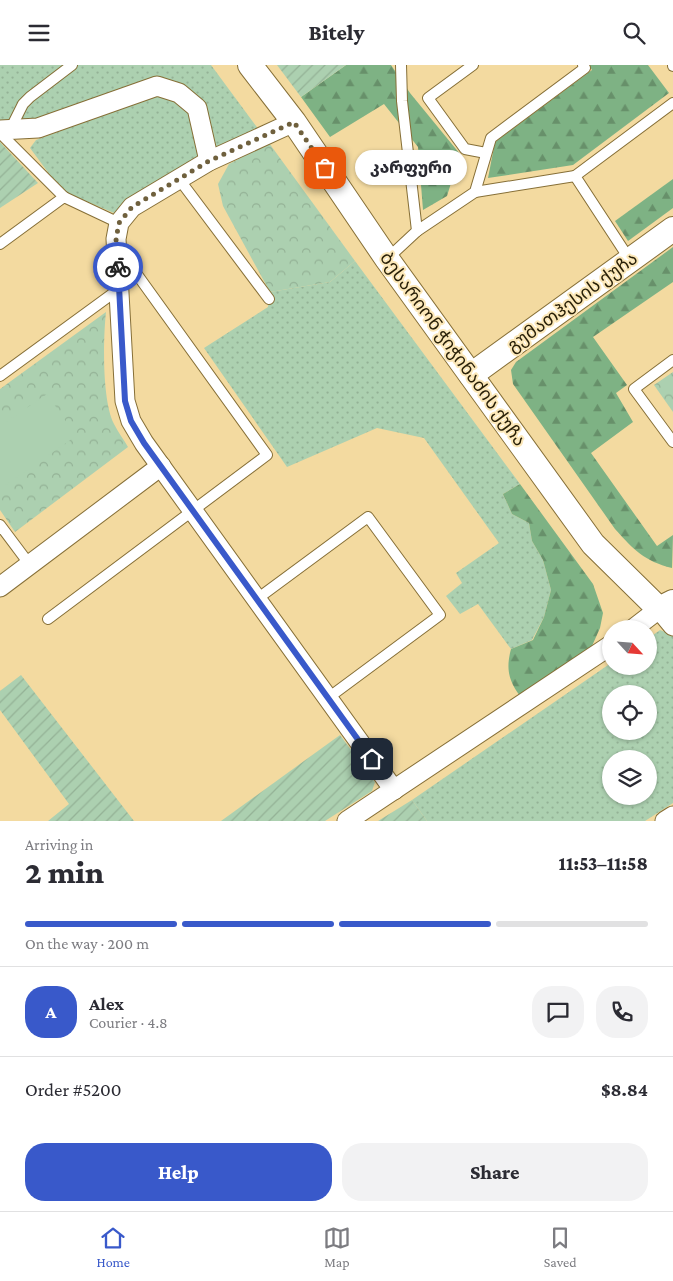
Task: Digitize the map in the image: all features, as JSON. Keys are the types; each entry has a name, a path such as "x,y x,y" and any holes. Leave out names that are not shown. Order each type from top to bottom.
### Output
{"street":[{"name":"ბესარიონ ჭიჭინაძის ქუჩა","path":"250,65 294,122 387,259 593,544 668,612"},
{"path":"3,131 38,128 157,86 180,93 197,108 209,161"},
{"path":"294,122 209,161 132,207 119,223 116,239 125,401 131,421 161,466 394,790"},
{"name":"გუმათჰესის ქუჩა","path":"471,375 673,229"},
{"path":"0,587 161,466"},
{"path":"652,620 668,612"},
{"path":"347,821 602,651"},
{"path":"665,821 673,816"}],"lane":[{"path":"72,65 30,97 3,131 64,197 119,223"},
{"path":"402,65 402,101 417,231"},
{"path":"473,65 428,98 466,149 486,153"},
{"path":"475,192 491,138 586,68 583,65"},
{"path":"387,259 417,231 475,192 575,176 673,103"},
{"path":"575,176 630,260"},
{"path":"179,179 269,299"},
{"path":"0,243 64,197"},
{"path":"0,377 118,281 136,273 267,455 48,619"},
{"path":"673,360 634,389 673,441"},
{"path":"257,599 368,517 440,615 328,698"},
{"path":"0,525 30,565"}],"green space":[{"path":"0,65 211,65 259,130 214,149 182,89 36,121 0,123"},
{"path":"277,65 346,65 301,97"},
{"path":"346,65 391,65 410,93 460,154 447,196 423,210 418,147 384,104 330,137 301,97"},
{"path":"589,65 648,65 669,93 573,165 488,178 495,142 592,70"},
{"path":"158,94 178,104 191,117 203,156 114,213 69,194 50,175 30,148 36,140"},
{"path":"0,142 38,183 0,208"},
{"path":"269,143 355,261 330,282 270,292 223,206 218,184 229,164"},
{"path":"673,179 673,208 628,241 615,221"},
{"path":"673,247 673,282 593,337 627,385 616,393 633,422 591,453 657,546 673,535 672,568 654,562 640,554 615,529 513,384 511,370 516,362"},
{"path":"355,261 520,484 503,494 512,514 529,523 532,541 543,560 551,590 544,617 532,640 511,649 478,604 460,614 446,596 462,583 456,573 499,543 424,438 377,428 287,467 204,348 268,307 270,292 330,282"},
{"path":"106,312 104,353 107,400 114,424 128,447 15,532 0,510 0,389"},
{"path":"673,372 673,412 654,385"},
{"path":"47,394 76,436 0,489 0,426"},
{"path":"520,484 593,584 603,613 600,628 592,646 520,696 509,674 511,649 533,640 544,617 551,590 543,560 532,541 529,523 512,514 503,494"},
{"path":"660,630 673,635 673,803 645,821 427,821 412,800 602,669 602,675 658,675 658,631"},
{"path":"21,675 134,821 48,821 69,804 0,710 0,691"},
{"path":"340,735 375,782 372,791 325,821 221,821"},
{"path":"412,800 427,821 378,821"}],"way so far":[{"path":"118,267 116,239 119,223 132,207 209,161 294,122 325,168"}],"place":[{"name":"კარფური","path":"325,168"}],"route":[{"path":"118,267 125,401 131,421 144,443 372,759"}]}
